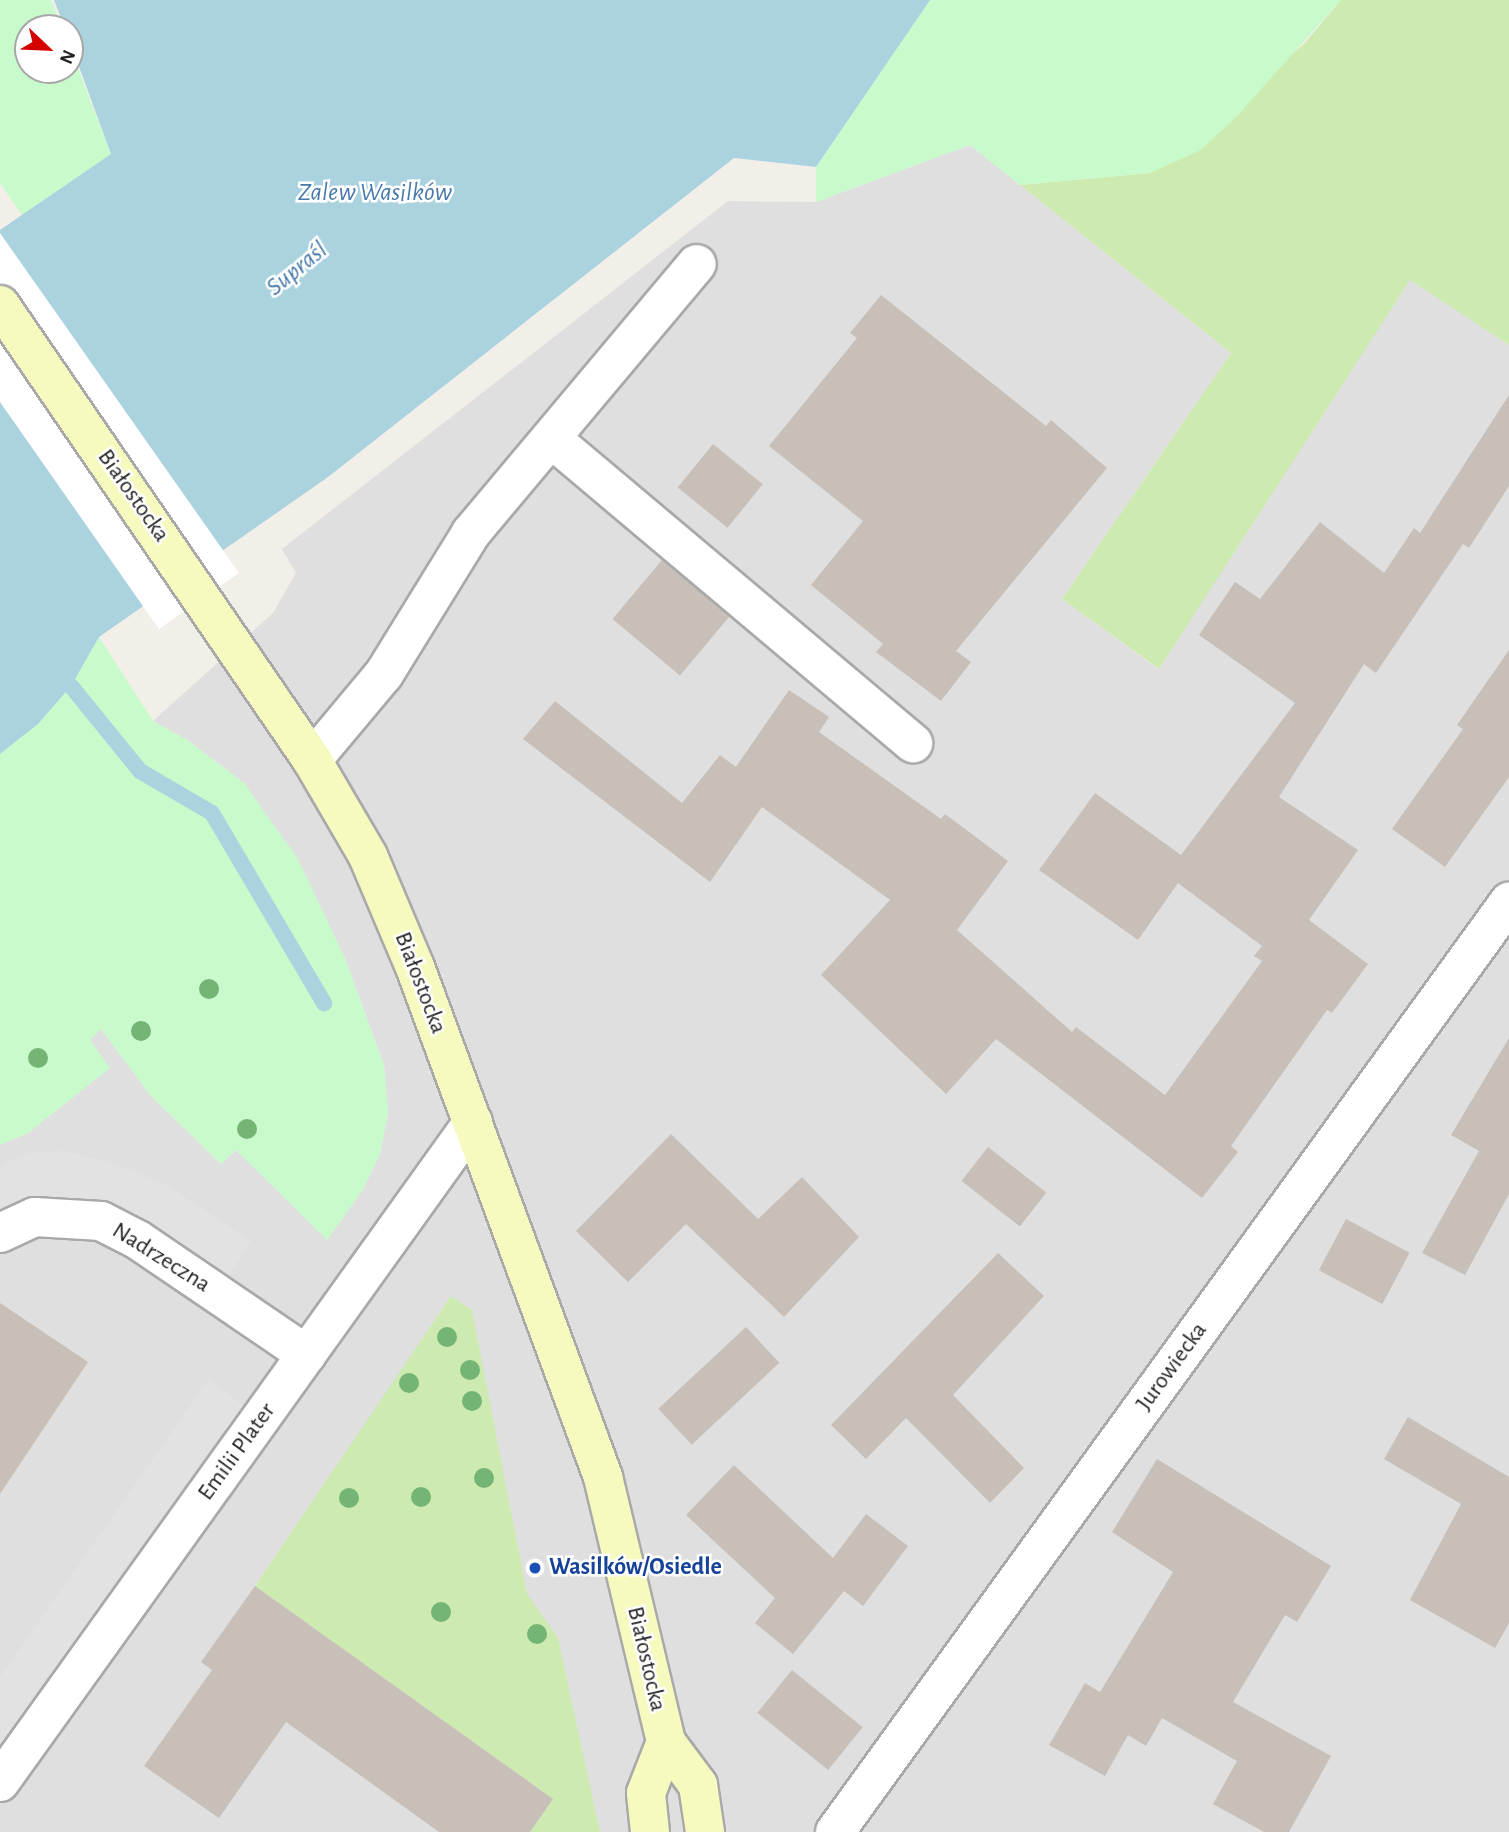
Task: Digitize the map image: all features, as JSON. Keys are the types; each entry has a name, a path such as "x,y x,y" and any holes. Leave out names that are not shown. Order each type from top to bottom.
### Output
{"main road":[{"name":"Białostocka","path":"0,305 312,761 368,856 415,967 603,1477 666,1742 698,1785 705,1832"},
{"name":"Białostocka","path":"650,1832 646,1793 666,1742"}],"street":[{"path":"312,761 384,674 471,533 553,440 697,264"},
{"path":"553,440 913,743"},
{"name":"Jurowiecka","path":"835,1832 1509,902"},
{"name":"Emilii Plater","path":"0,1782 473,1122"},
{"name":"Nadrzeczna","path":"0,1233 36,1217 101,1221 138,1240 307,1355"}],"shaded area":[{"path":"970,145 1231,353 1062,599 1158,669 1410,279 1509,345 1509,1832 0,1832 0,1145 28,1133 109,1068 90,1040 101,1029 150,1095 221,1164 236,1150 327,1239 362,1191 380,1154 388,1113 384,1065 345,958 244,783 187,740 153,721 273,613 296,573 282,549 728,201 816,202"},
{"path":"63,1151 110,1162 163,1183 251,1241 217,1293 138,1240 0,1233 0,1166 25,1153"},
{"path":"209,1379 260,1419 0,1782 0,1677"}],"green space":[{"path":"0,0 51,0 56,14 14,14 14,84 84,84 111,154 22,215 0,183"},
{"path":"930,0 1341,0 1239,114 1201,150 1150,173 1020,185 970,145 816,202 816,167"},
{"path":"1341,0 1509,0 1509,345 1410,280 1159,669 1062,599 1231,353 1020,185 1150,173 1304,44"},
{"path":"99,637 153,721 187,740 244,783 298,859 345,958 384,1065 388,1113 380,1154 362,1191 327,1240 236,1150 221,1164 150,1095 101,1029 90,1040 110,1068 28,1133 0,1145 0,754 38,724 71,686"},
{"path":"451,1296 472,1310 527,1594 558,1638 600,1832 530,1832 553,1799 255,1586"}],"water":[{"name":"Zalew Wasilków","path":"54,0 930,0 816,167 734,158 328,477 99,637 71,686 38,724 0,754 0,230 111,154 84,80 84,14 60,14"}],"pier":[{"path":"0,233 239,573 159,629 0,402"}],"building":[{"path":"881,295 1046,426 1051,420 1107,468 956,651 971,662 941,701 876,652 883,644 811,585 863,521 769,446 857,338 850,333"},
{"path":"1509,395 1509,486 1469,548 1463,544 1376,673 1364,664 1279,797 1358,850 1309,920 1368,964 1332,1013 1327,1010 1231,1146 1238,1152 1202,1198 996,1039 946,1094 821,975 890,900 762,807 710,882 523,739 555,701 682,803 720,755 736,767 789,690 829,717 819,732 941,819 945,814 1008,861 957,930 1072,1032 1076,1027 1165,1095 1262,961 1254,956 1262,946 1178,883 1138,940 1039,870 1095,793 1181,855 1295,703 1199,635 1235,582 1260,599 1320,522 1384,573 1414,528 1420,533"},
{"path":"713,444 763,484 727,528 678,488"},
{"path":"662,560 729,617 680,676 613,619"},
{"path":"1509,650 1509,777 1445,867 1392,829 1463,729 1457,725"},
{"path":"1509,1038 1509,1194 1465,1275 1422,1253 1479,1151 1451,1135"},
{"path":"671,1134 758,1219 802,1177 859,1237 784,1317 686,1224 628,1282 576,1231"},
{"path":"988,1147 1046,1193 1020,1226 962,1181"},
{"path":"1346,1219 1410,1253 1382,1304 1319,1270"},
{"path":"998,1253 1044,1296 953,1395 1024,1468 990,1503 906,1418 866,1459 831,1425"},
{"path":"0,1303 88,1362 0,1494"},
{"path":"746,1327 779,1363 692,1445 658,1409"},
{"path":"1408,1417 1509,1477 1509,1623 1495,1648 1410,1600 1461,1504 1384,1459"},
{"path":"1157,1459 1331,1566 1297,1622 1285,1615 1233,1702 1331,1756 1289,1832 1264,1832 1213,1804 1237,1761 1162,1718 1146,1746 1128,1735 1105,1776 1049,1745 1085,1683 1100,1692 1173,1572 1112,1532"},
{"path":"734,1465 833,1558 866,1514 908,1546 863,1606 844,1591 793,1654 755,1623 775,1598 686,1515"},
{"path":"255,1586 553,1799 530,1832 439,1832 286,1722 219,1818 144,1766 212,1670 201,1662"},
{"path":"792,1670 863,1727 828,1770 757,1713"}],"waterway":[{"path":"71,686 140,771 212,813 324,1003"}],"place":[{"name":"Wasilków/Osiedle","path":"535,1568"}],"water label":[{"name":"Supraśl","path":"297,269"}]}
